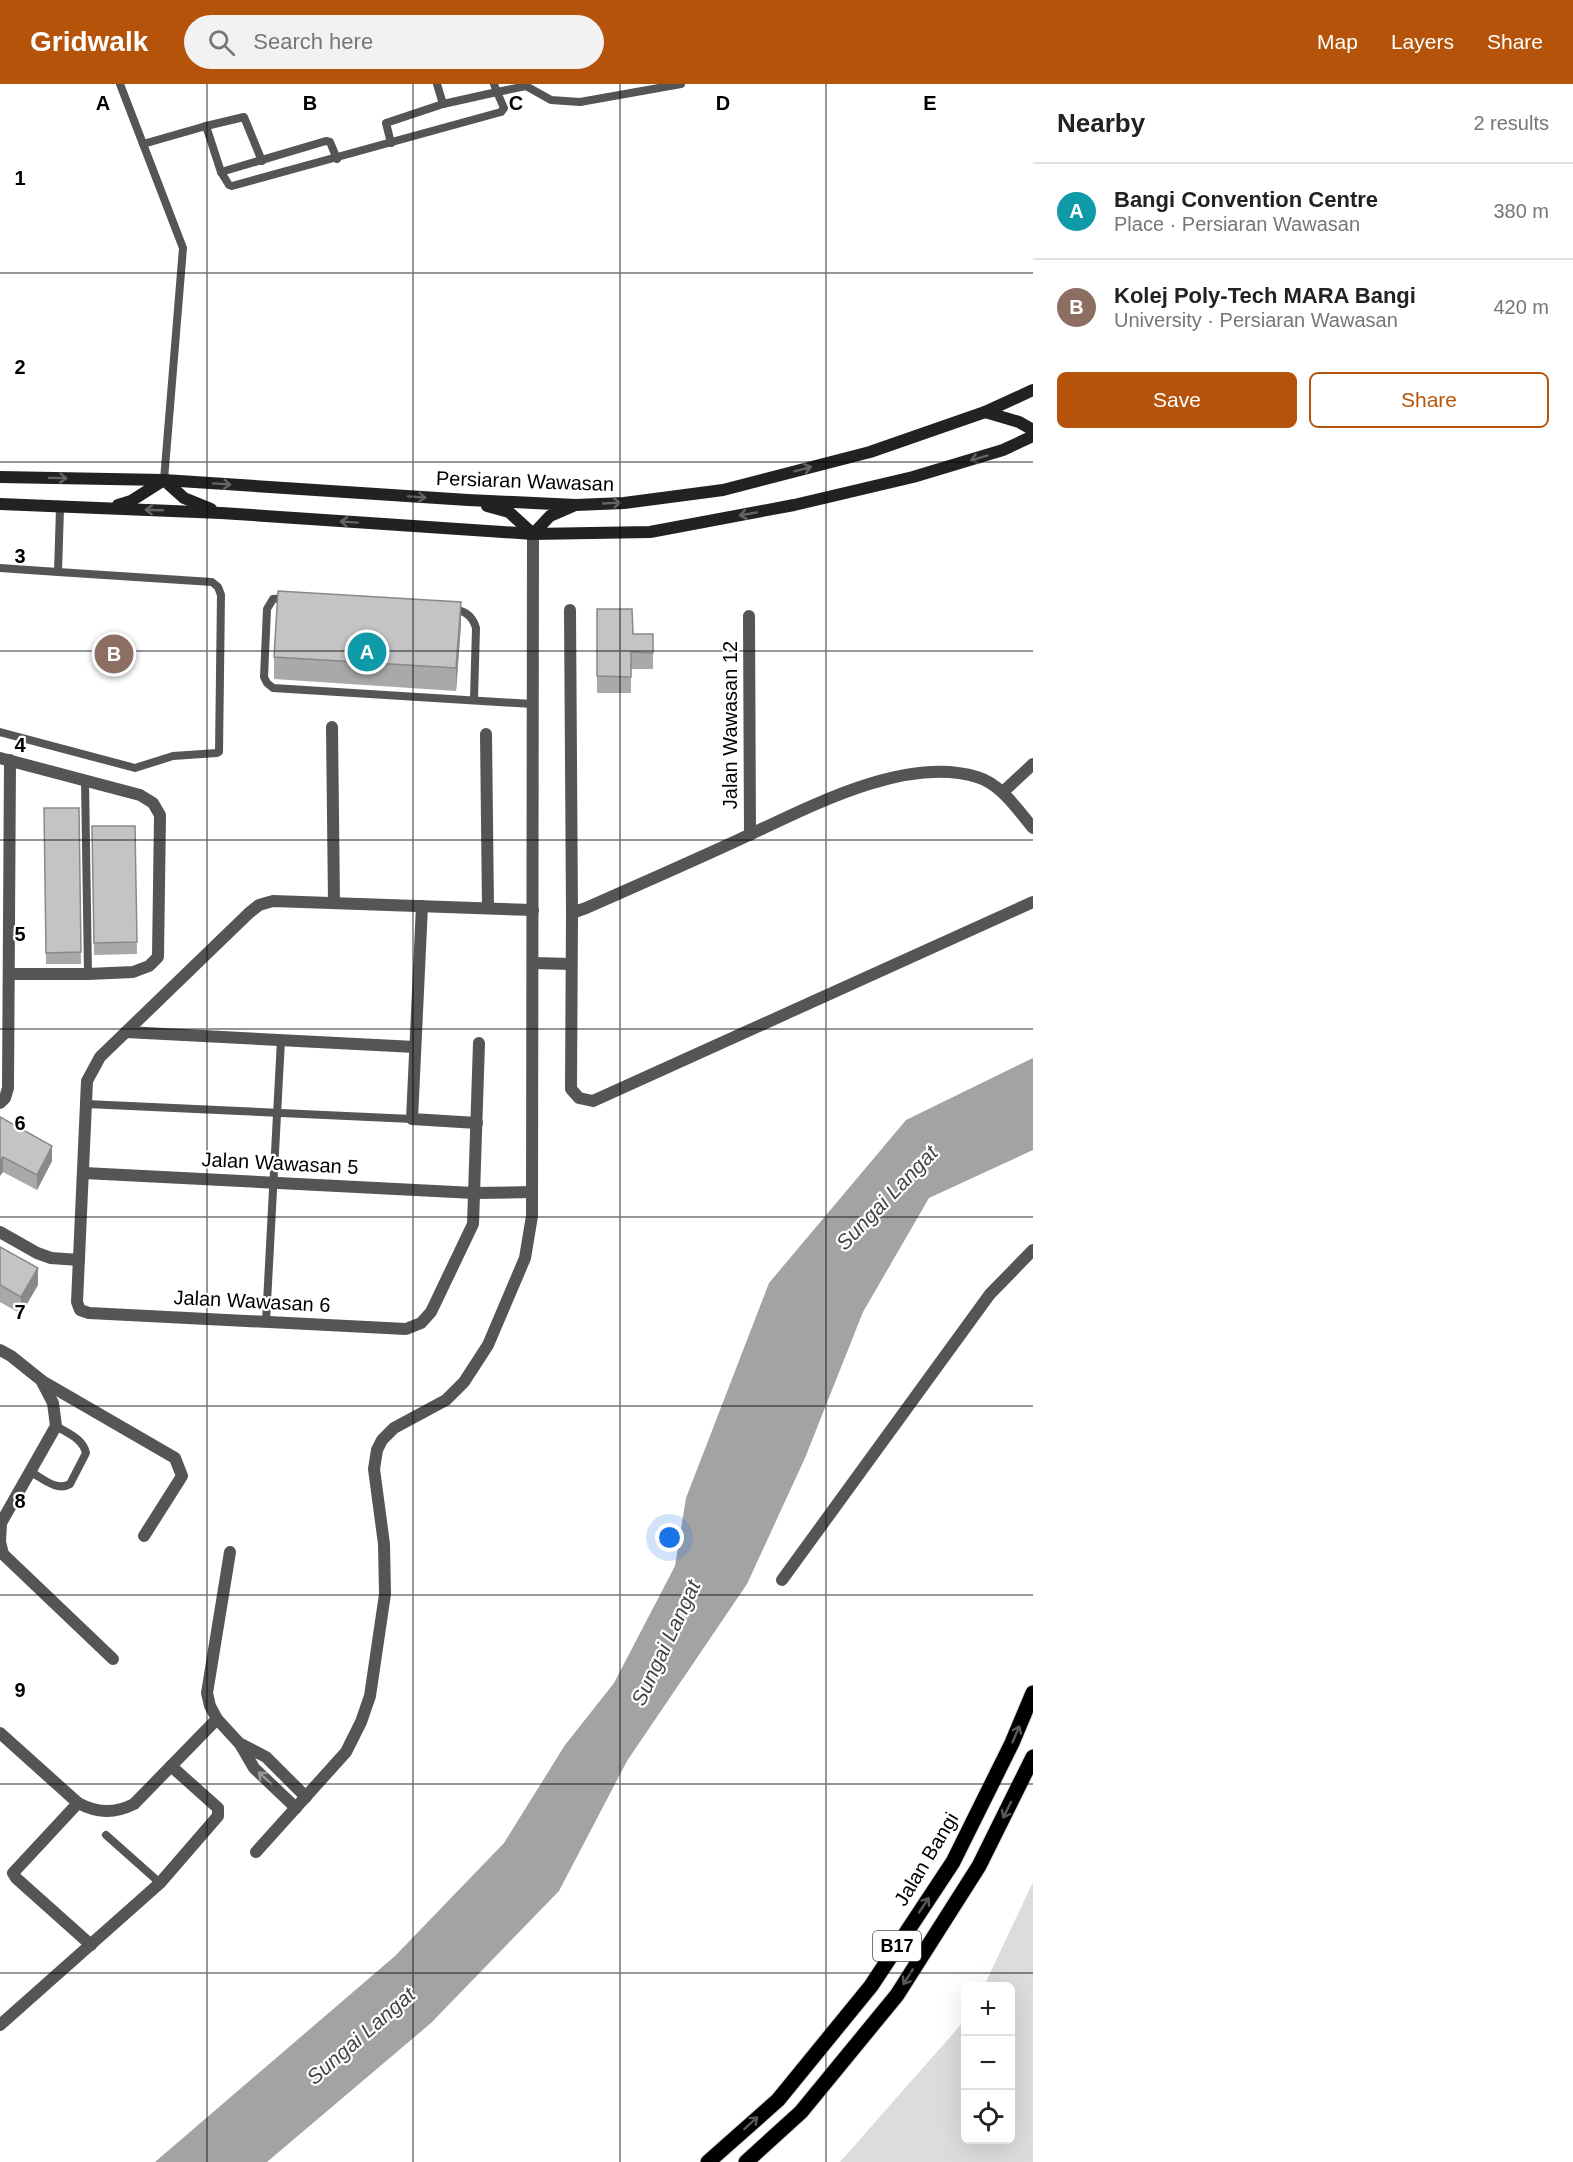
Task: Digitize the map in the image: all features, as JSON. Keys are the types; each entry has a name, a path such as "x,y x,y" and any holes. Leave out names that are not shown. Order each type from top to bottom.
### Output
{"main road":[{"name":"Persiaran Wawasan","path":"0,477 164,480 576,505 624,503 723,490 870,452 985,412 1033,390"},
{"path":"985,412 1019,422 1033,430"},
{"path":"0,504 221,513 533,534 650,532 794,505 913,477 1003,450 1033,436"},
{"path":"108,508 131,501 164,480 184,498 221,513"},
{"path":"468,500 509,512 533,534"},
{"path":"533,534 550,516 576,505"},
{"name":"Jalan Bangi","path":"708,2162 778,2100 871,1986 953,1862 1012,1743 1033,1693"},
{"name":"B17","path":"746,2162 801,2112 897,1995 979,1866 1033,1757"}],"street":[{"path":"256,1852 346,1752 361,1722 370,1696 385,1594 384,1544 374,1469 377,1450 382,1440 394,1428 446,1400 464,1382 488,1345 525,1258 532,1216 533,534"},
{"path":"570,610 572,1089 579,1098 593,1101 1033,902"},
{"name":"Jalan Wawasan 12","path":"749,616 750,835"},
{"path":"332,727 334,903"},
{"path":"486,734 488,908"},
{"path":"4,1098 5,759 140,795 153,803 160,814 158,957 149,966 133,972 6,980"},
{"path":"1003,792 1033,764"},
{"path":"572,913 835,796 888,778 937,771 979,777 1003,792 1033,828"},
{"path":"0,1232 37,1253 51,1258 79,1260 87,1081 100,1057 259,905 273,901 533,910"},
{"path":"422,906 412,1119 477,1123"},
{"path":"533,963 571,964"},
{"path":"126,1032 415,1047"},
{"path":"474,1193 479,1043"},
{"name":"Jalan Wawasan 5","path":"84,1173 474,1193 532,1192"},
{"name":"Jalan Wawasan 6","path":"79,1260 77,1302 80,1310 89,1313 406,1329 421,1323 431,1312 473,1224 474,1193"},
{"path":"783,1580 990,1294 1033,1250"},
{"path":"0,1350 41,1380 175,1458 182,1476 144,1536"},
{"path":"41,1380 53,1403 56,1426 1,1523 0,1542 3,1554 113,1659"},
{"path":"230,1552 207,1693 210,1706 217,1719 240,1744 254,1768 296,1808"},
{"path":"0,1733 78,1803 89,1809 121,1810 138,1800 217,1719"},
{"path":"240,1744 266,1757 306,1797"},
{"path":"0,2025 160,1883 218,1816 218,1808 171,1766"},
{"path":"78,1803 13,1873 91,1945"}],"lane":[{"path":"120,84 183,248 164,480"},
{"path":"437,84 443,104"},
{"path":"391,143 386,123 495,88 526,85 551,100 580,102 681,84"},
{"path":"206,126 221,172 232,186 337,159 501,112 504,108 495,88"},
{"path":"143,144 244,117 262,161"},
{"path":"221,172 328,141 337,159"},
{"path":"58,572 60,508"},
{"path":"0,568 212,582 218,587 221,595 219,752 173,756 135,768 0,732"},
{"path":"292,598 273,599 267,609 264,677 273,688 532,704"},
{"path":"444,608 464,611 474,622 476,628 474,699"},
{"path":"85,780 88,974"},
{"path":"266,1321 281,1040"},
{"path":"86,1104 412,1119"},
{"path":"31,1472 58,1487 70,1484 86,1454 85,1445 56,1426"},
{"path":"106,1835 160,1883"}],"shaded area":[{"path":"1033,1882 1033,2162 840,2162 961,2025 961,2144 1015,2144 1015,1982 986,1982"}],"water":[{"name":"Sungai Langat","path":"1033,1058 1033,1150 929,1198 863,1312 805,1458 747,1584 627,1761 559,1891 431,2023 267,2162 155,2162 395,1956 504,1843 565,1745 614,1683 675,1566 686,1498 769,1283 906,1120"}],"building":[{"path":"278,591 461,602 456,668 274,657"},
{"path":"597,609 632,609 633,634 653,634 653,653 631,652 631,677 597,676"},
{"path":"44,808 79,808 81,952 46,953"},
{"path":"92,826 135,826 137,942 94,943"},
{"path":"0,1117 52,1146 37,1175 3,1157 0,1161"},
{"path":"0,1247 38,1268 21,1297 0,1285"}],"place":[{"name":"Bangi Convention Centre","path":"367,652"},
{"name":"Kolej Poly-Tech MARA Bangi","path":"114,654"}]}
